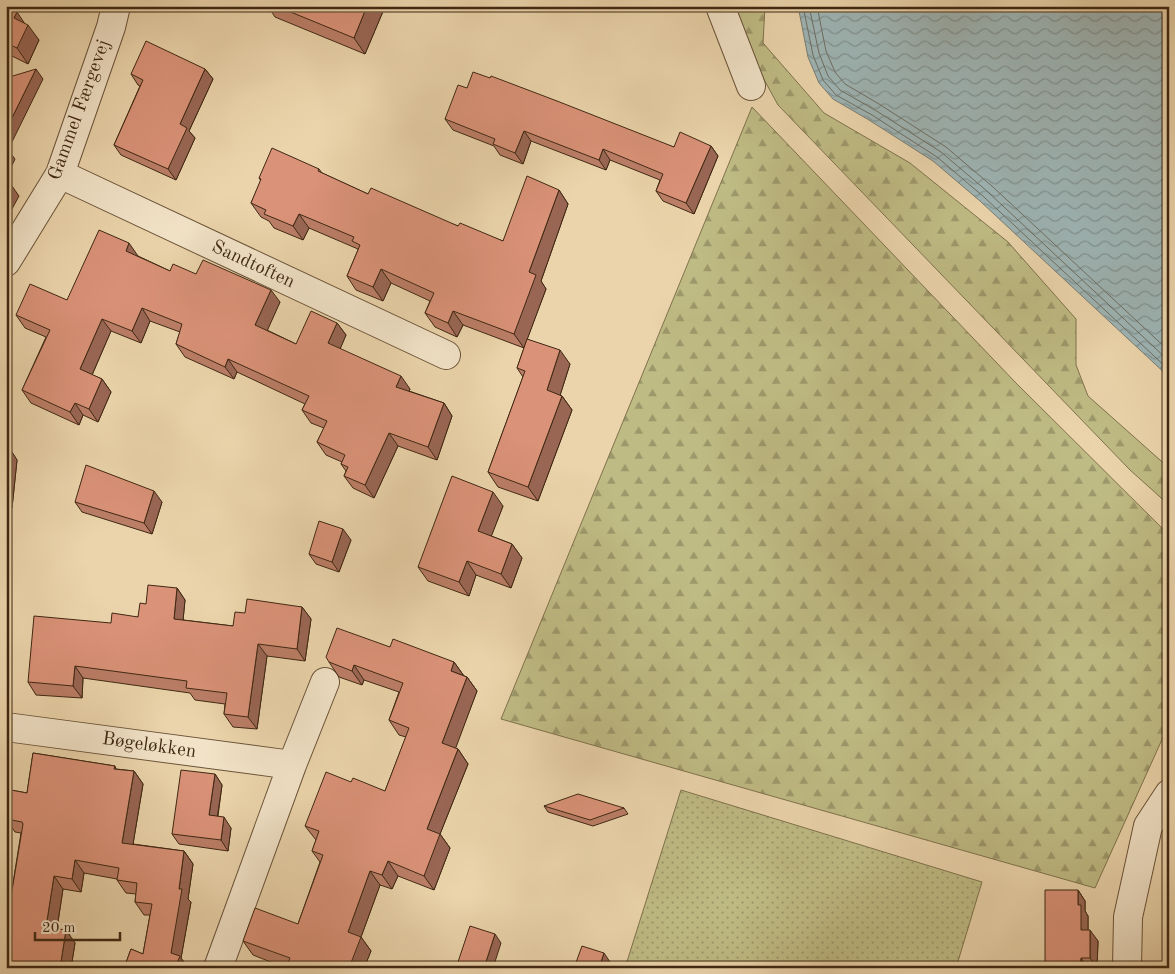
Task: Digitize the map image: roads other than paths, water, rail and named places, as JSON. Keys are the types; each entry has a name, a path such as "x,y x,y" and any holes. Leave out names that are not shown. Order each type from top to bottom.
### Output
{"street":[{"name":"Gammel Færgevej","path":"6,262 60,174 111,27 116,6"},
{"path":"720,6 751,86"},
{"name":"Sandtoften","path":"60,174 446,355"},
{"path":"218,968 292,765 325,682"},
{"name":"Bøgeløkken","path":"6,727 292,765"},
{"path":"1127,968 1128,917 1148,826 1169,794"}],"water":[{"path":"798,6 1169,6 1169,377 980,201 933,161 833,99 819,83 808,57"}]}
